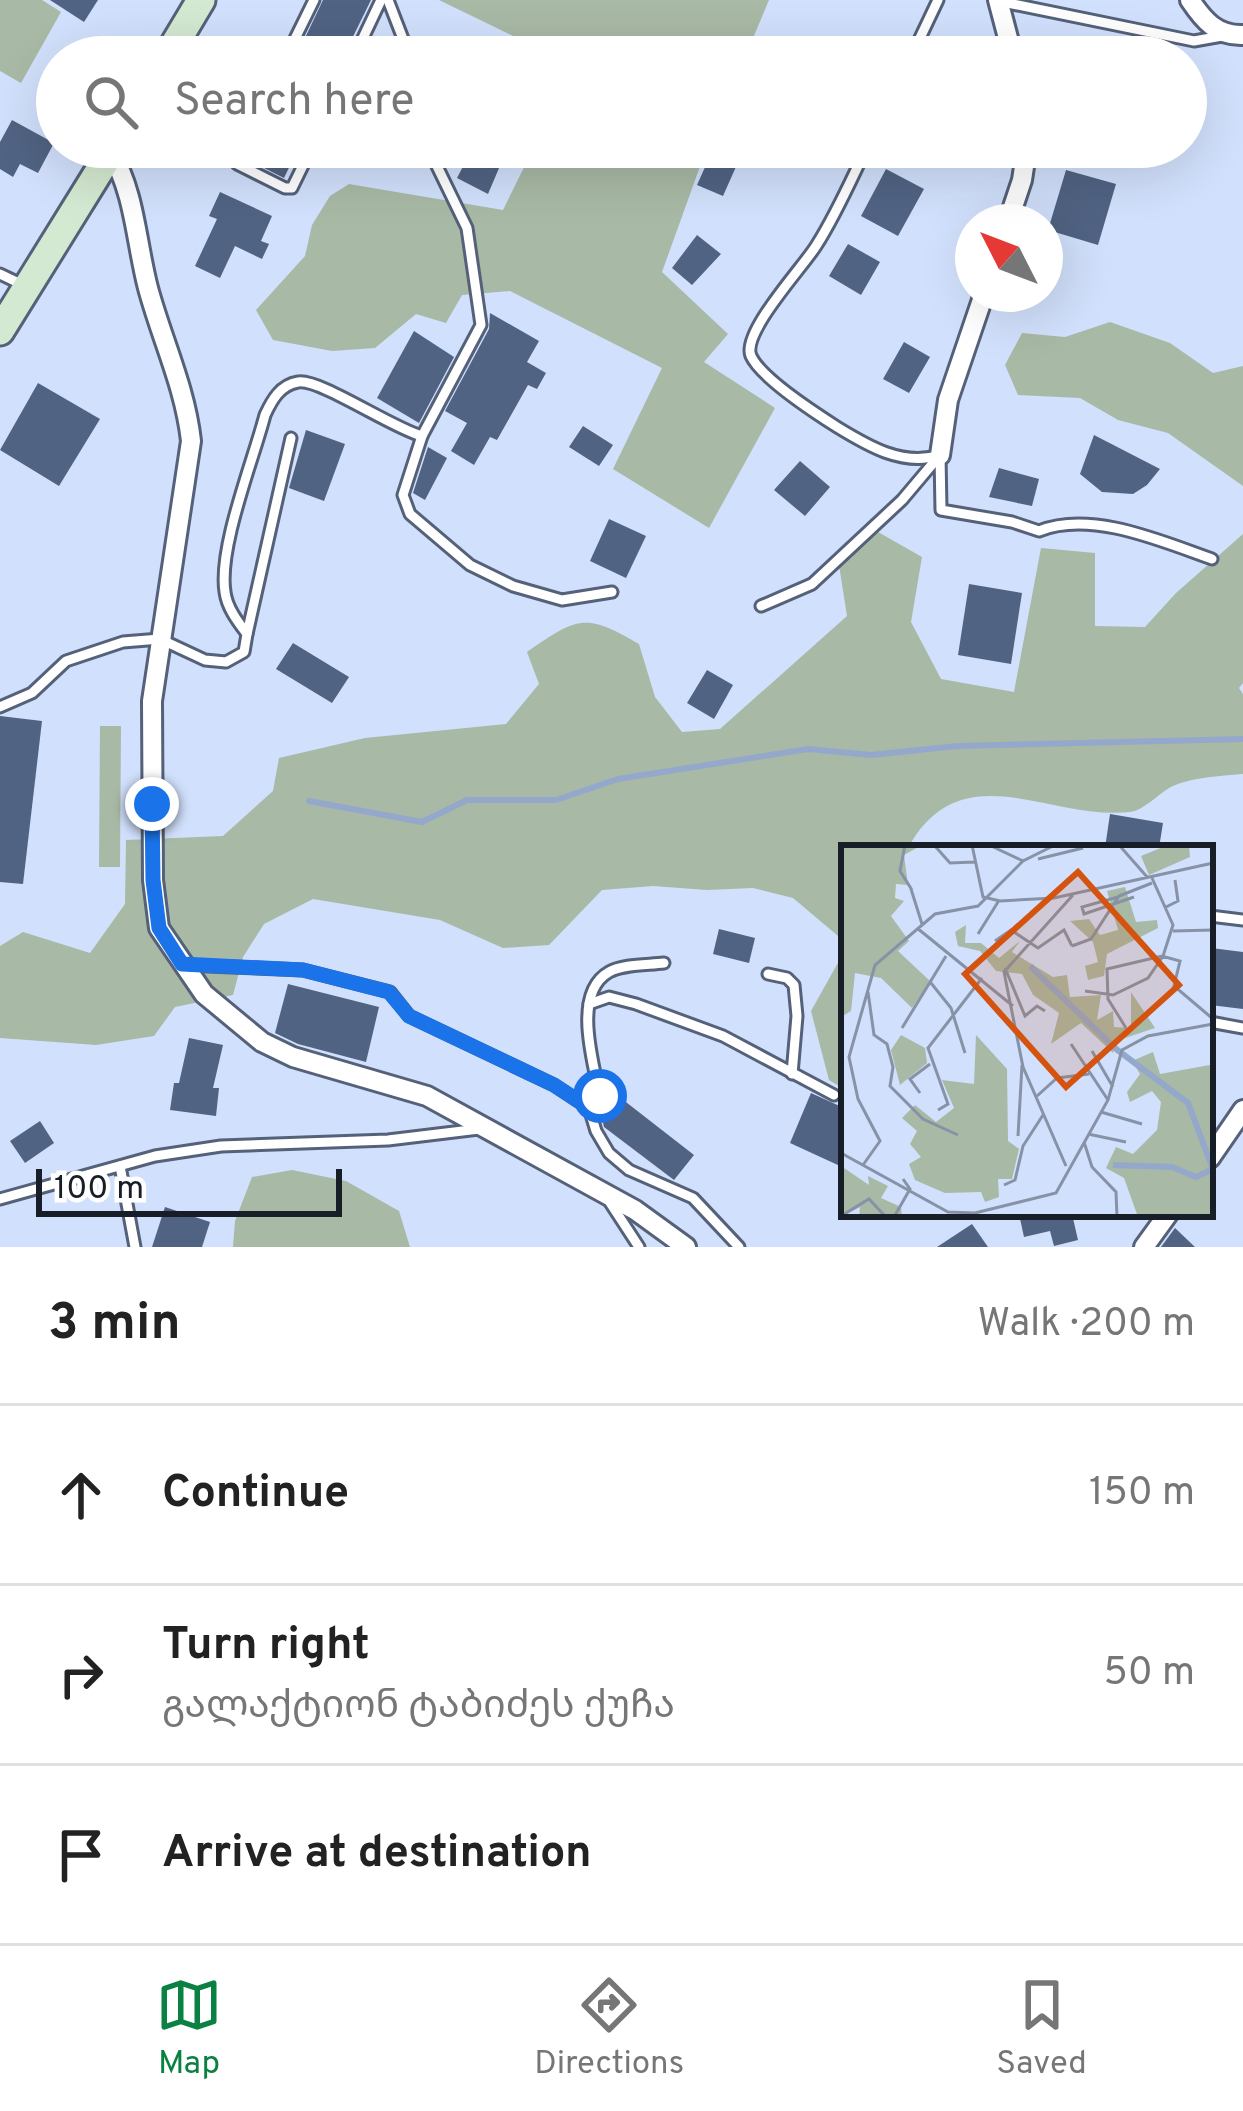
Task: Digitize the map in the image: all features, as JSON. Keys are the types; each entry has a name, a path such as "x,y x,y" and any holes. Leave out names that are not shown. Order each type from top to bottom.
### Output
{"main road":[{"path":"180,36 201,0"},
{"path":"0,331 101,168"}],"street":[{"path":"1190,0 1202,18 1234,36"},
{"path":"998,1 1007,36"},
{"path":"120,168 147,284 186,400 191,441 152,701 153,880 159,928 204,994 262,1042 293,1058 427,1096 635,1210 686,1247"},
{"path":"1014,204 1024,168"},
{"path":"940,455 948,400 978,312"},
{"path":"1213,1153 1243,1110"},
{"path":"1144,1247 1166,1217"}],"lane":[{"path":"296,36 314,0"},
{"path":"365,36 385,0"},
{"path":"385,0 401,36"},
{"path":"921,36 938,0"},
{"path":"998,1 1170,36"},
{"path":"245,168 285,188 292,188 301,168"},
{"path":"438,168 467,228 481,326 422,436 403,495 410,514 470,565 513,586 562,600 612,592"},
{"path":"856,168 817,245 761,320 749,344 751,356 766,374 836,426 892,456 922,461 940,455"},
{"path":"0,274 28,287"},
{"path":"248,634 234,618 225,592 226,560 265,415 274,398 303,380 397,430 422,436"},
{"path":"0,707 32,693 66,661 123,642 160,639 206,660 226,662 244,652 291,437"},
{"path":"940,455 941,511 1012,521 1040,531 1064,521 1098,526 1212,559"},
{"path":"761,606 812,584 902,500 940,455"},
{"path":"1213,916 1243,920"},
{"path":"589,1108 600,1096 591,1054 593,985 612,969 664,963"},
{"path":"182,964 303,970 389,992 409,1016 554,1085 589,1108 609,1153 629,1170 693,1198 739,1247"},
{"path":"768,974 787,978 797,996 792,1074"},
{"path":"589,1004 609,997 723,1036 834,1095"},
{"path":"1213,1023 1243,1028"},
{"path":"0,1199 120,1166 221,1146 388,1140 484,1128"},
{"path":"120,1166 135,1247"},
{"path":"607,1196 639,1247"}],"green space":[{"path":"0,0 42,0 61,12 47,36 36,36 36,56 21,83 0,71"},
{"path":"439,0 769,0 754,36 513,36"},
{"path":"524,168 699,168 662,272 728,334 704,362 775,408 709,528 613,469 662,368 510,291 462,295 446,323 416,314 375,348 332,351 273,340 256,310 305,256 312,225 330,196 349,184 503,210"},
{"path":"1110,322 1170,343 1213,373 1243,366 1243,486 1168,433 1118,420 1080,398 1018,395 1005,365 1022,333 1065,337"},
{"path":"878,532 922,557 911,622 941,679 1014,692 1041,548 1095,553 1095,626 1145,627 1243,534 1243,683 1239,688 1243,694 1243,774 1177,784 1130,812 980,796 954,803 929,819 910,845 841,845 841,938 793,898 753,888 602,890 549,945 503,948 440,920 313,899 264,924 243,957 233,995 175,1007 154,1036 96,1045 0,1038 0,946 23,932 90,953 125,904 126,840 223,836 273,791 279,758 365,738 506,724 539,684 527,652 558,631 582,623 606,627 639,644 655,697 682,732 720,729 847,616 839,565"},
{"path":"100,726 121,726 120,867 99,867"},
{"path":"841,957 841,1087 829,1080 811,1011"},
{"path":"292,1170 346,1181 399,1211 410,1247 233,1247 235,1221 252,1177"}],"building":[{"path":"50,0 98,0 84,22"},
{"path":"323,0 371,0 353,36 306,36"},
{"path":"12,120 36,133 38,173 20,164 13,177 0,169 0,142"},
{"path":"264,168 289,168 284,178"},
{"path":"462,168 499,168 488,194 457,178"},
{"path":"705,168 735,168 723,196 697,185"},
{"path":"886,169 924,189 898,236 861,216"},
{"path":"1066,170 1116,184 1098,245 1063,234 1063,204 1056,204"},
{"path":"220,192 272,216 261,241 269,244 262,259 235,246 220,278 195,266 217,219 209,216"},
{"path":"697,235 721,254 692,285 672,268"},
{"path":"848,244 880,262 861,295 829,276"},
{"path":"490,313 539,341 527,362 546,373 537,389 528,385 497,440 490,437 474,465 451,451 467,423 445,411 489,329"},
{"path":"414,331 454,357 419,423 377,398"},
{"path":"904,342 930,357 909,393 883,379"},
{"path":"38,383 100,419 59,486 0,450"},
{"path":"583,426 613,445 599,466 569,447"},
{"path":"306,430 345,444 324,501 289,488"},
{"path":"1094,435 1160,469 1133,494 1102,492 1080,474"},
{"path":"428,447 447,458 425,500 413,493"},
{"path":"800,461 830,487 805,516 774,490"},
{"path":"999,468 1039,479 1032,506 989,497"},
{"path":"609,519 646,536 626,578 590,561"},
{"path":"969,584 1022,593 1011,664 958,655"},
{"path":"293,643 349,677 332,703 276,669"},
{"path":"707,670 733,685 714,719 687,703"},
{"path":"0,716 42,721 23,884 0,882"},
{"path":"1110,814 1163,823 1159,845 1105,845"},
{"path":"719,929 755,938 749,963 713,954"},
{"path":"1213,948 1243,952 1243,1009 1213,1005"},
{"path":"288,984 379,1007 366,1062 275,1033"},
{"path":"189,1038 223,1045 213,1088 219,1088 216,1116 170,1110"},
{"path":"811,1093 841,1107 840,1166 790,1143"},
{"path":"622,1099 694,1155 674,1180 604,1127"},
{"path":"40,1121 54,1143 25,1163 10,1141"},
{"path":"165,1207 210,1222 202,1247 152,1247"},
{"path":"1020,1217 1073,1217 1078,1240 1054,1246 1050,1231 1024,1237"},
{"path":"972,1224 988,1247 937,1247"},
{"path":"1175,1228 1195,1247 1161,1247"}],"waterway":[{"path":"309,801 422,822 467,800 556,800 618,779 808,749 871,755 957,746 1243,739"}],"route":[{"path":"152,804 159,928 182,964 303,970 389,992 409,1016 554,1085 589,1108 600,1096"}]}
